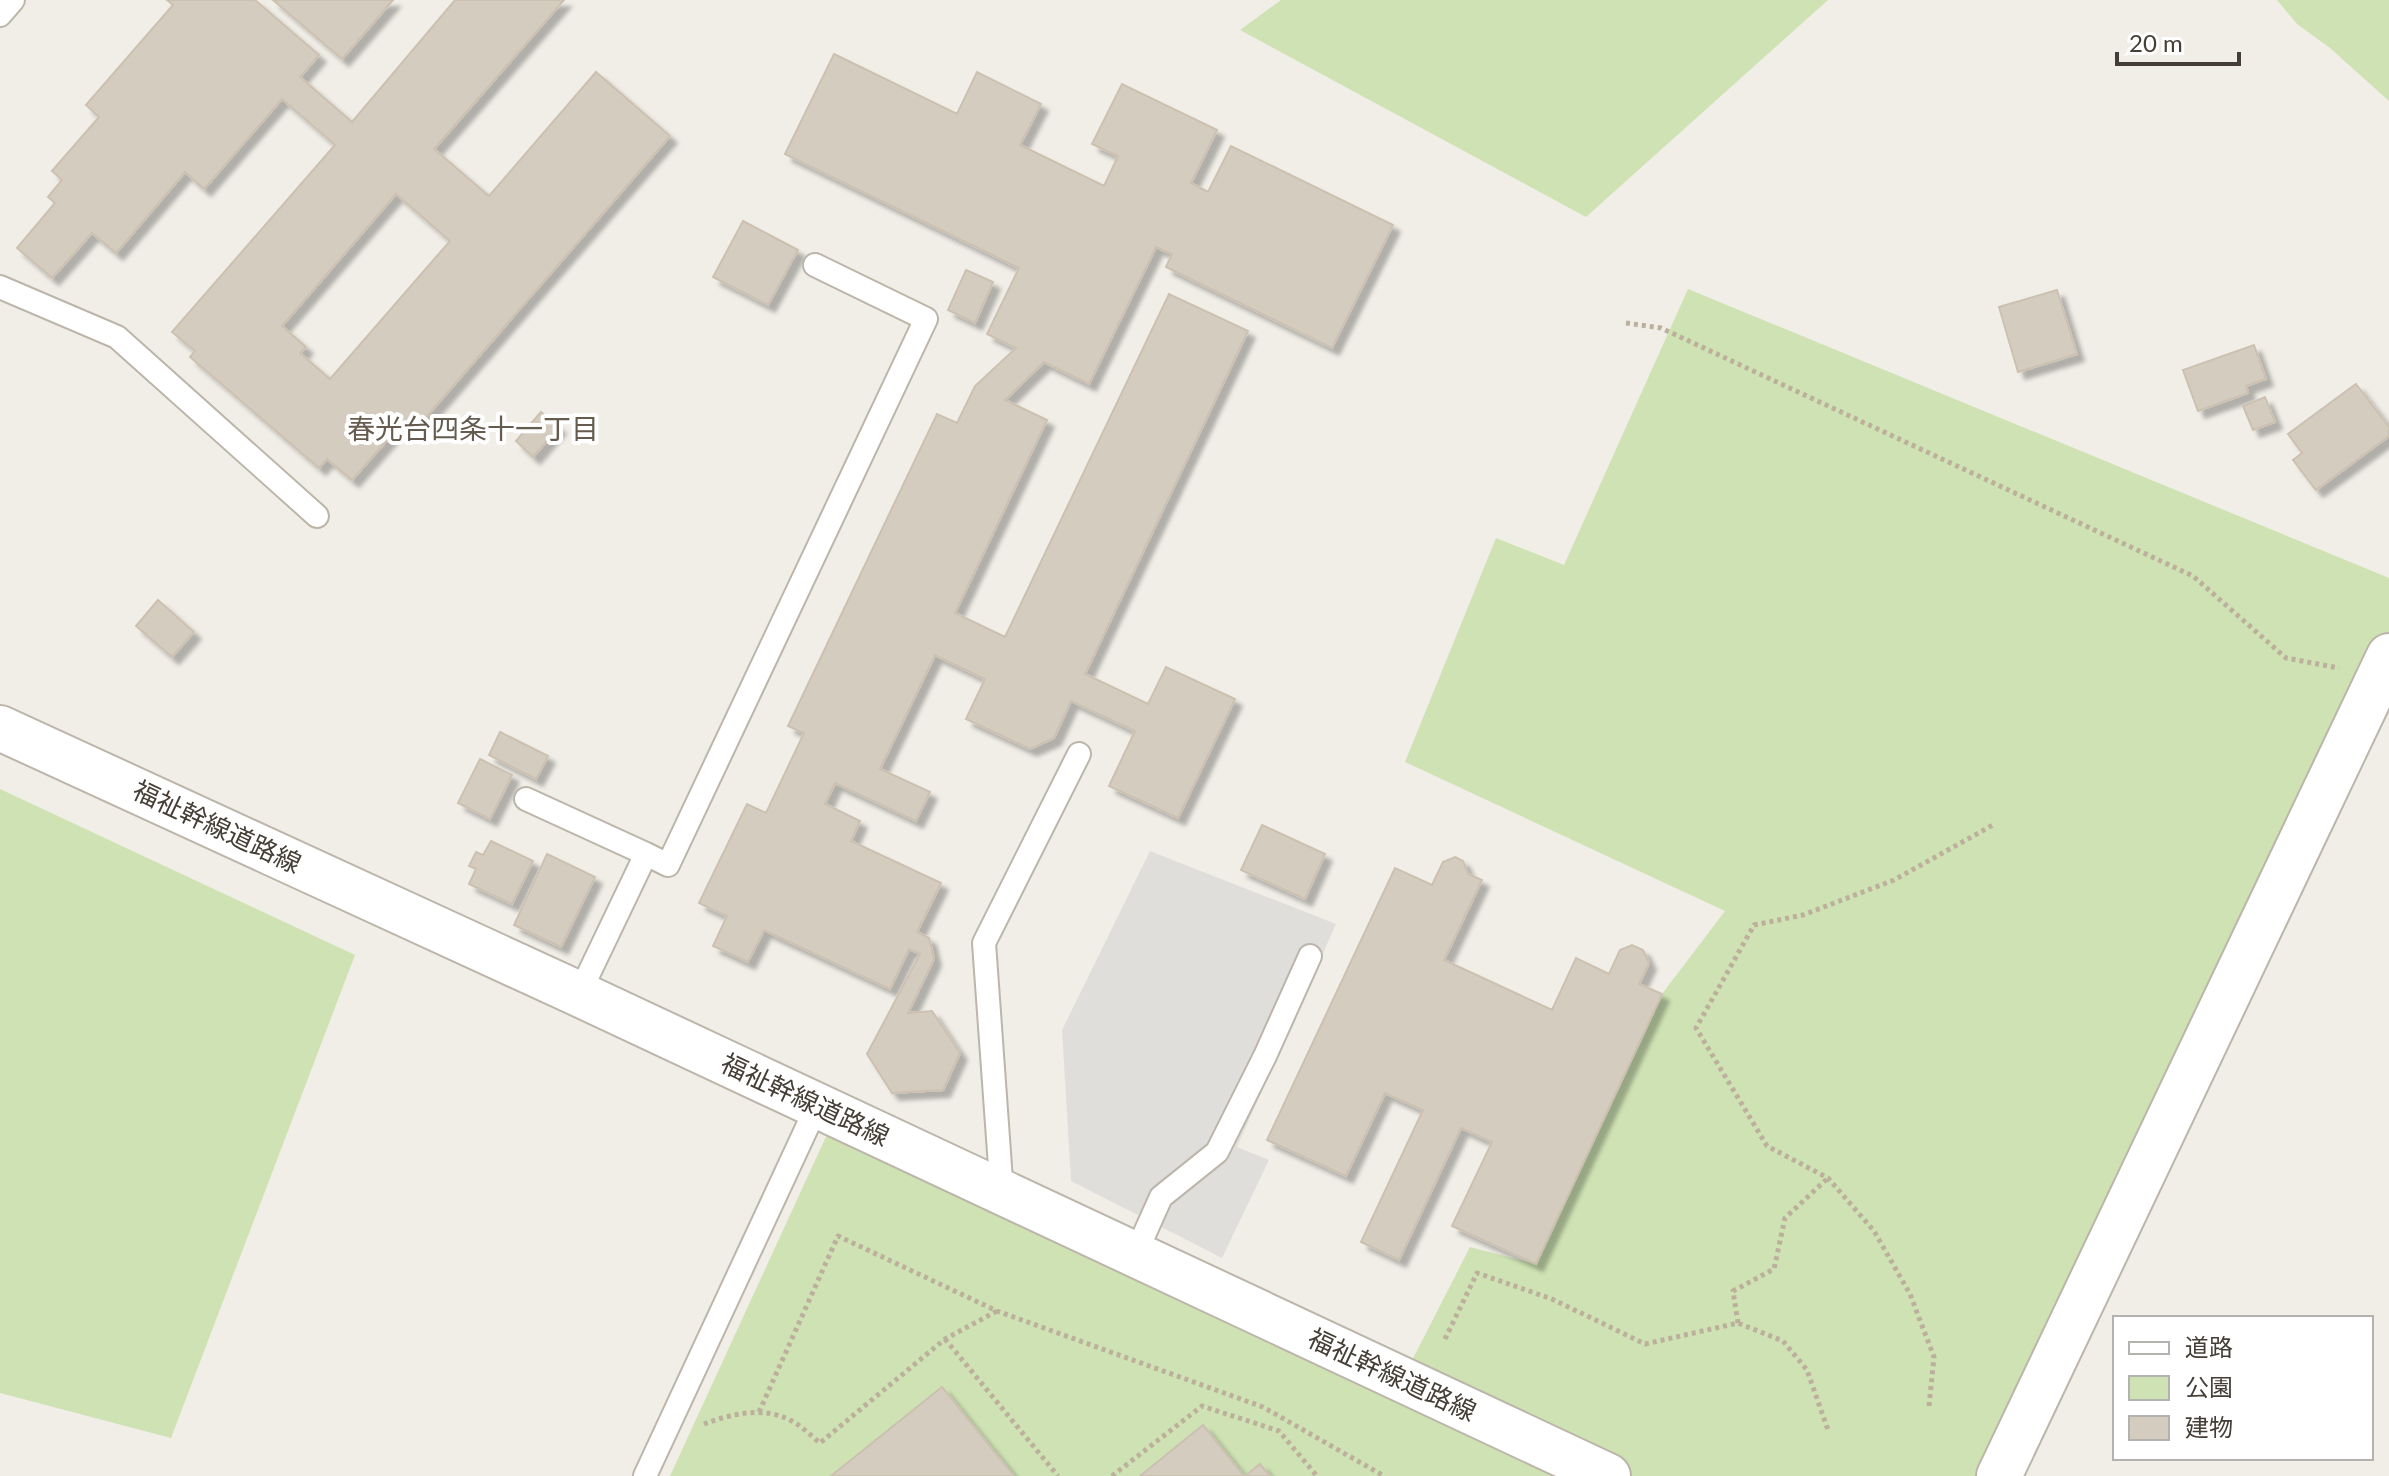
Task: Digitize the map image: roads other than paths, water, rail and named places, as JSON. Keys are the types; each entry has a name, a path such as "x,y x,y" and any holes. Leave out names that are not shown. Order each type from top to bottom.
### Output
{"street":[{"path":"1999,1476 2384,666"},
{"name":"福祉幹線道路線","path":"0,728 579,994 1608,1476"}],"lane":[{"path":"0,15 13,0"},
{"path":"526,799 668,865 926,319 815,265"},
{"path":"0,287 117,337 317,516"},
{"path":"1002,1194 984,943 1079,754"},
{"path":"579,994 646,854"},
{"path":"1135,1255 1161,1197 1217,1152 1310,956"},
{"path":"645,1476 817,1106"}],"district":[{"name":"春光台四条十一丁目","path":"473,429"}]}
